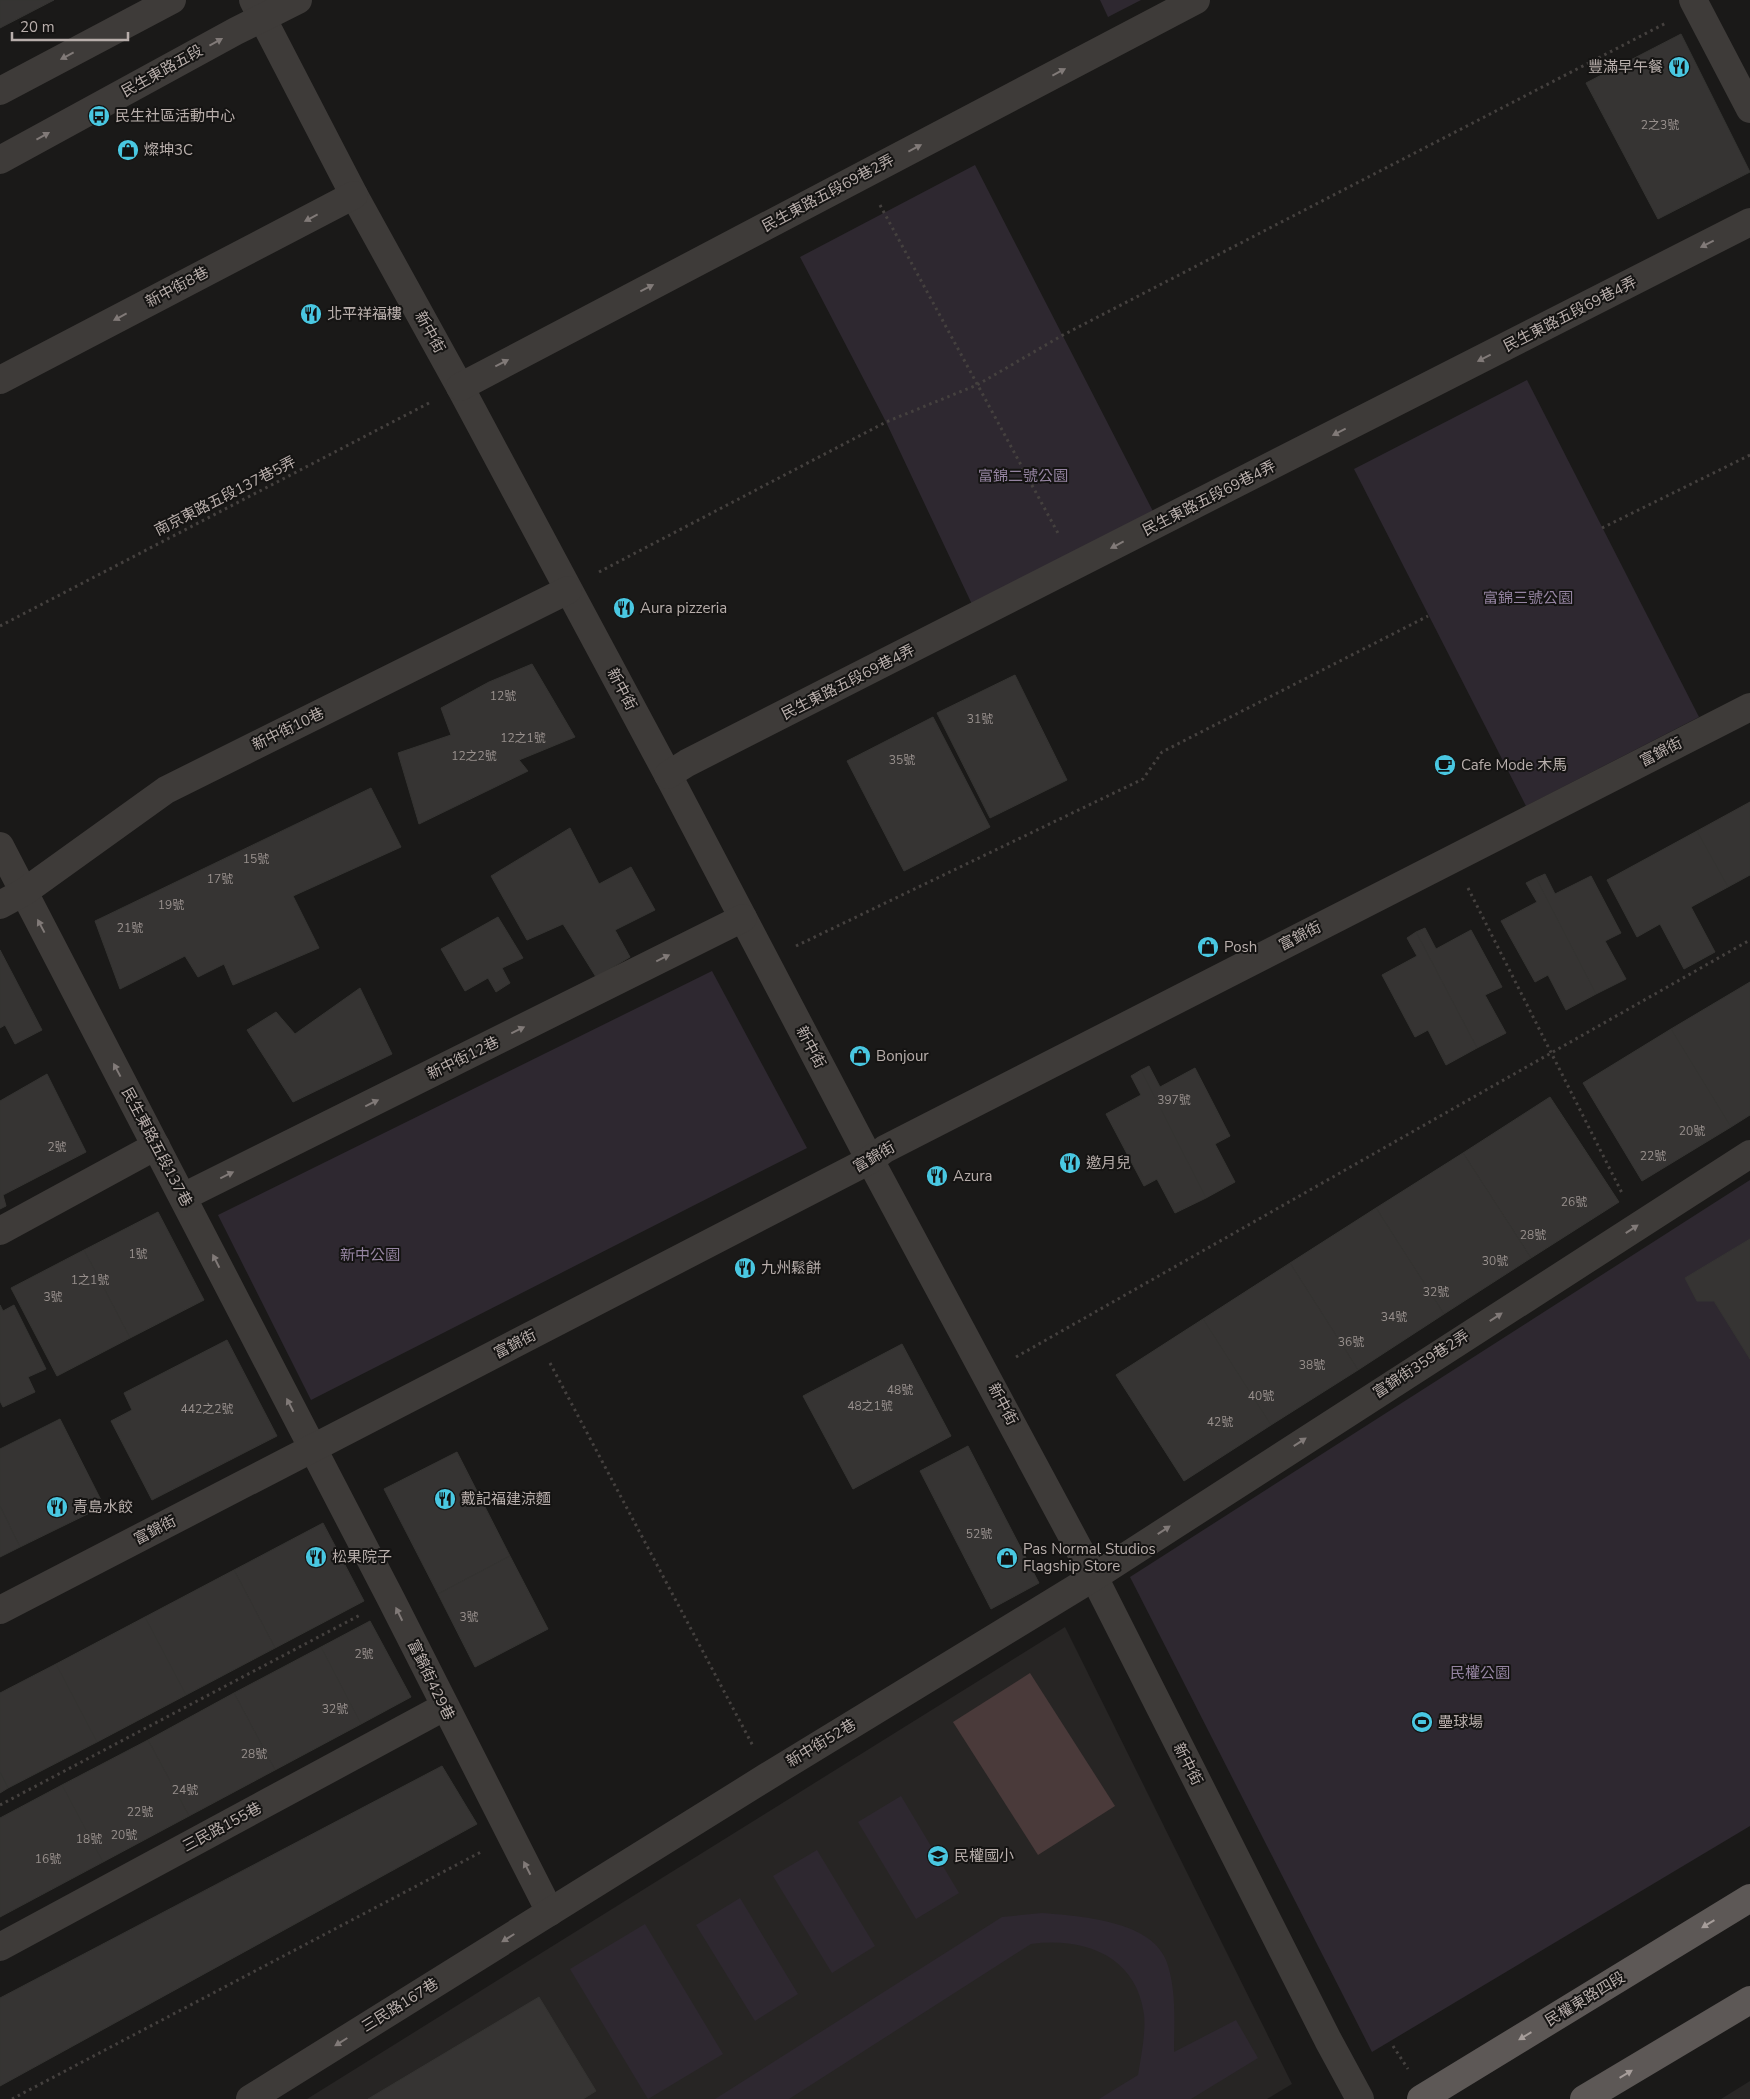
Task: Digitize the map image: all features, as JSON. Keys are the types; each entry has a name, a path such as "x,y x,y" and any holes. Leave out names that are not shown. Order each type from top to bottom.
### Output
{"main road":[{"name":"民權東路四段","path":"1421,2099 1750,1898"},
{"path":"1584,2099 1750,2000"}],"street":[{"path":"0,91 172,0"},
{"name":"民生東路五段","path":"0,160 236,31 257,10 298,0"},
{"name":"民生東路五段69巷2弄","path":"460,387 1196,0"},
{"path":"1695,3 1747,96"},
{"name":"新中街","path":"257,10 354,195 460,387 668,776 870,1160 1094,1577 1328,2040 1360,2099"},
{"name":"新中街8巷","path":"0,380 354,195"},
{"name":"民生東路五段69巷4弄","path":"668,776 696,759 1750,222"},
{"name":"新中街10巷","path":"0,905 24,892 166,790 568,590"},
{"name":"富錦街","path":"0,1610 870,1160 894,1145 1750,706"},
{"name":"民生東路五段137巷","path":"0,846 313,1448"},
{"name":"新中街12巷","path":"183,1197 742,918"},
{"path":"0,1231 156,1146"},
{"name":"富錦街359巷2弄","path":"1094,1577 1750,1154"},
{"name":"富錦街429巷","path":"313,1448 550,1912"},
{"name":"新中街52巷","path":"550,1912 1094,1577"},
{"name":"三民路155巷","path":"0,1947 444,1707"},
{"name":"三民路167巷","path":"250,2099 550,1912"}],"path":[{"path":"568,590 886,422 978,385 1063,335 1695,3"},
{"path":"863,175 1076,567"},
{"name":"南京東路五段137巷5弄","path":"0,626 460,387"},
{"path":"1602,528 1750,455"},
{"path":"765,962 1143,779 1162,752 1428,616"},
{"path":"1453,858 1638,1225"},
{"path":"986,1373 1750,940"},
{"path":"535,1334 768,1776"},
{"path":"0,1805 391,1599"},
{"path":"12,2099 511,1836"}],"shaded area":[{"name":"民權國小","path":"1065,1627 1292,2084 1267,2099 307,2099"},
{"path":"1030,1673 1115,1806 1038,1855 953,1722"},
{"path":"1750,2081 1750,2099 1721,2099"}],"green space":[{"path":"1100,0 1141,0 1108,17"},
{"name":"富錦二號公園","path":"975,165 1159,523 978,617 886,422 800,257"},
{"name":"富錦三號公園","path":"1527,380 1699,717 1526,806 1354,469"},
{"name":"新中公園","path":"712,971 807,1148 311,1400 218,1215"},
{"name":"民權公園","path":"1750,1180 1750,1826 1372,2052 1130,1577"},
{"path":"901,1796 959,1893 916,1919 858,1822"},
{"path":"817,1850 875,1946 832,1973 773,1876"},
{"path":"740,1898 798,1994 755,2021 696,1925"},
{"path":"1042,1913 1074,1916 1112,1923 1129,1928 1145,1936 1158,1947 1166,1960 1172,1982 1174,2052 1236,2020 1258,2058 1191,2099 1099,2099 1138,2075 1144,2029 1144,2014 1139,1994 1130,1977 1118,1964 1104,1954 1069,1944 1031,1944 789,2099 715,2099 1002,1917"},
{"path":"645,1924 723,2054 648,2099 570,1969"}],"building":[{"path":"0,0 54,0 0,28"},
{"path":"1681,34 1750,172 1658,219 1586,83"},
{"path":"532,664 575,737 519,760 528,771 419,824 398,753 451,735 441,708 489,682"},
{"path":"1015,675 1067,780 990,818 937,713"},
{"path":"933,717 990,827 904,871 847,761"},
{"path":"371,788 401,847 293,896 319,948 233,985 224,964 198,977 185,956 120,989 95,921"},
{"path":"1750,802 1750,875 1728,887 1697,831"},
{"path":"570,828 599,884 631,867 655,910 615,930 630,957 596,977 563,924 527,940 491,876"},
{"path":"1697,831 1728,887 1691,907 1715,952 1684,969 1660,924 1637,937 1607,880"},
{"path":"1545,874 1555,894 1591,876 1621,933 1605,941 1626,979 1596,994 1536,878"},
{"path":"1536,878 1596,994 1566,1010 1548,975 1535,982 1501,921 1537,902 1526,883"},
{"path":"498,917 523,958 502,968 510,983 496,992 488,978 465,991 441,949"},
{"path":"1425,928 1436,949 1471,930 1502,987 1485,995 1506,1033 1477,1048 1416,932"},
{"path":"1416,932 1477,1048 1446,1065 1428,1030 1415,1037 1382,975 1417,956 1407,938"},
{"path":"0,950 42,1030 15,1044 5,1025 0,1028"},
{"path":"1750,982 1750,1115 1731,1127 1671,1029"},
{"path":"360,988 392,1054 293,1102 247,1030 276,1012 295,1034"},
{"path":"1671,1029 1731,1127 1642,1181 1583,1083"},
{"path":"1149,1066 1160,1087 1195,1068 1230,1136 1215,1144 1235,1182 1206,1198 1141,1070"},
{"path":"1141,1070 1206,1198 1175,1213 1157,1179 1144,1186 1106,1114 1141,1095 1131,1076"},
{"path":"47,1074 86,1152 3,1195 6,1206 0,1209 0,1101"},
{"path":"1550,1097 1619,1202 1531,1258 1463,1153"},
{"path":"1463,1153 1531,1258 1444,1314 1376,1208"},
{"path":"1376,1208 1444,1314 1358,1370 1290,1263"},
{"path":"158,1212 204,1300 130,1338 84,1250"},
{"path":"1750,1239 1750,1359 1714,1301 1697,1301 1685,1278"},
{"path":"84,1250 130,1338 57,1376 11,1288"},
{"path":"1290,1263 1358,1370 1271,1425 1203,1319"},
{"path":"0,1305 3,1311 14,1305 46,1369 28,1377 35,1392 3,1407 0,1401"},
{"path":"1203,1319 1271,1425 1184,1481 1116,1375"},
{"path":"227,1340 277,1436 152,1500 111,1421 132,1410 124,1393"},
{"path":"902,1344 951,1436 853,1489 803,1396"},
{"path":"60,1419 104,1506 20,1547 0,1506 0,1449"},
{"path":"968,1446 1039,1583 991,1609 920,1471"},
{"path":"457,1452 510,1556 438,1594 384,1489"},
{"path":"0,1506 20,1547 0,1557"},
{"path":"323,1523 364,1601 275,1648 234,1570"},
{"path":"510,1556 548,1629 475,1667 438,1594"},
{"path":"234,1570 275,1648 186,1695 145,1617"},
{"path":"145,1617 186,1695 97,1742 56,1664"},
{"path":"370,1621 411,1697 361,1724 321,1647"},
{"path":"321,1647 361,1724 275,1770 234,1693"},
{"path":"56,1664 97,1742 8,1788 0,1772 0,1693"},
{"path":"234,1693 275,1770 189,1816 148,1740"},
{"path":"148,1740 189,1816 103,1862 62,1785"},
{"path":"442,1766 477,1824 0,2086 0,1998"},
{"path":"0,1772 8,1788 0,1793"},
{"path":"62,1785 103,1862 0,1917 0,1818"},
{"path":"539,1997 596,2091 583,2099 368,2099"}],"place":[{"name":"豐滿早午餐","path":"1679,67"},
{"name":"民生社區活動中心","path":"99,116"},
{"name":"燦坤3C","path":"128,150"},
{"name":"北平祥福樓","path":"311,314"},
{"name":"Aura pizzeria","path":"624,608"},
{"name":"Cafe Mode 木馬","path":"1445,765"},
{"name":"Posh","path":"1208,947"},
{"name":"Bonjour","path":"860,1056"},
{"name":"邀月兒","path":"1070,1163"},
{"name":"Azura","path":"937,1176"},
{"name":"九州鬆餅","path":"745,1268"},
{"name":"戴記福建涼麵","path":"445,1499"},
{"name":"青島水餃","path":"57,1507"},
{"name":"松果院子","path":"316,1557"},
{"name":"Pas Normal Studios Flagship Store","path":"1007,1558"},
{"name":"壘球場","path":"1422,1722"},
{"name":"民權國小","path":"938,1856"}]}
